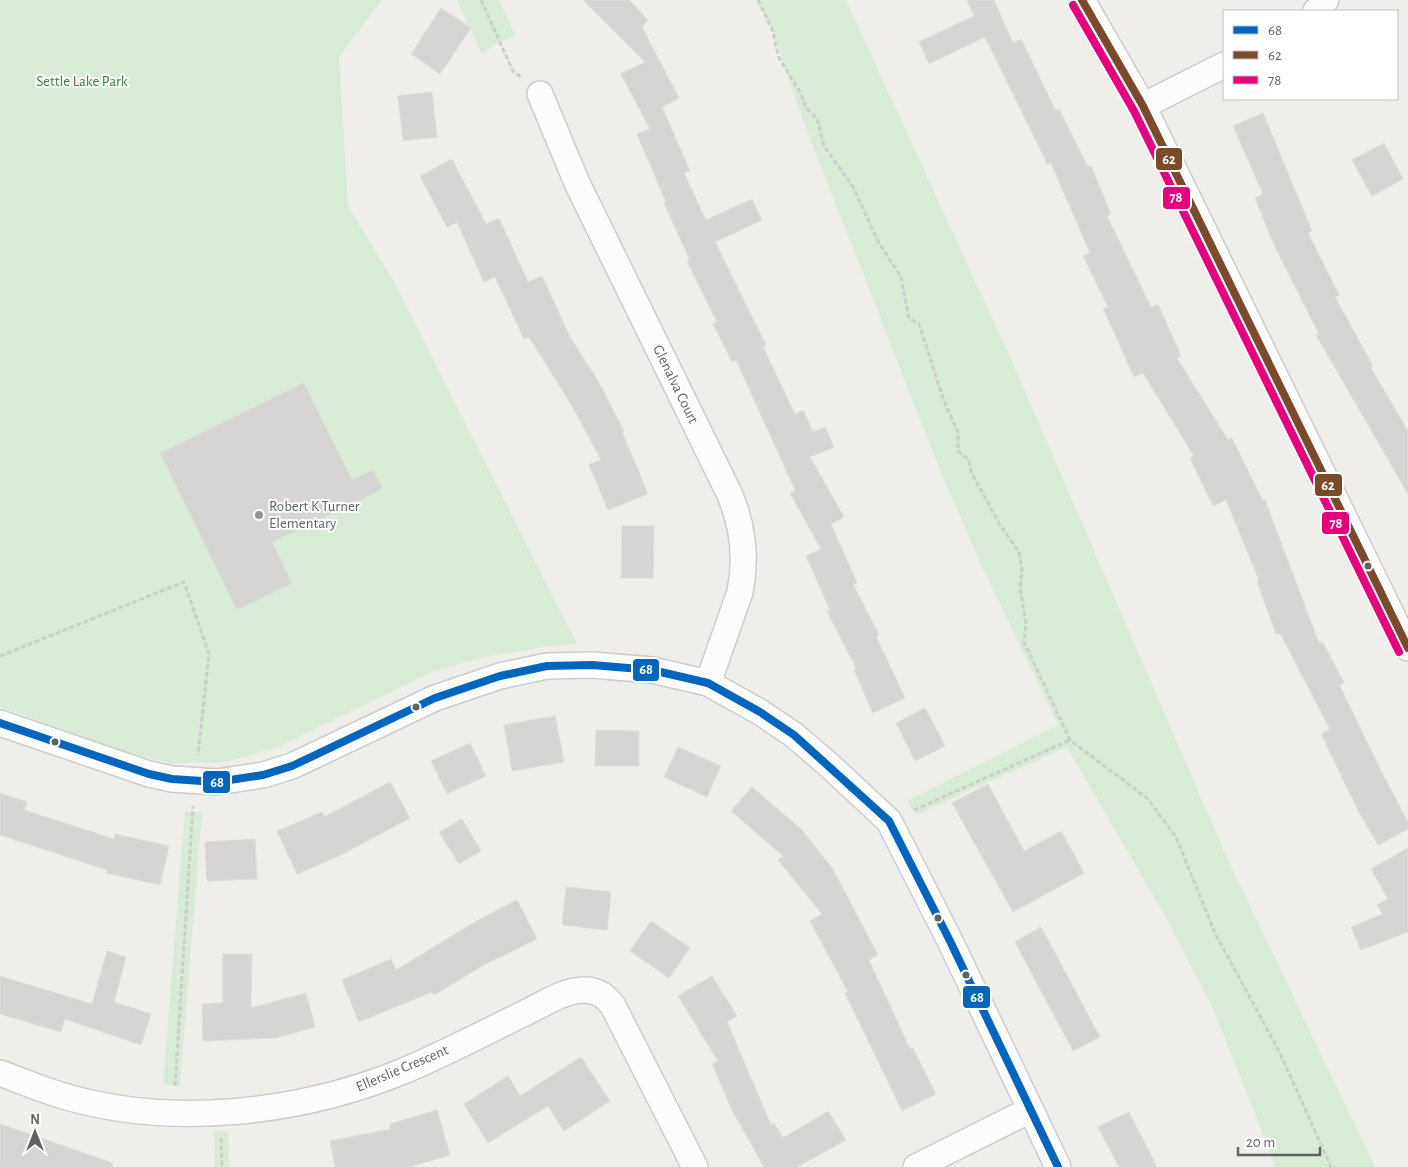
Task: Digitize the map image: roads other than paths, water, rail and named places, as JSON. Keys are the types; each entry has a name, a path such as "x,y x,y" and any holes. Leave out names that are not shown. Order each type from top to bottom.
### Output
{"street":[{"path":"1082,0 1143,106 1408,648"},
{"path":"1317,10 1326,0"},
{"path":"1143,106 1223,65"},
{"name":"Glenalva Court","path":"540,94 577,183 704,440 739,520 744,541 743,578 740,592 708,683"},
{"path":"0,723 149,774 195,781 240,780 280,770 435,698 500,676 547,666 592,665 652,670 708,683 760,712 794,735 889,821 950,941 1058,1167"},
{"name":"Ellerslie Crescent","path":"0,1073 57,1094 86,1101 143,1110 221,1112 286,1106 342,1093 406,1070 549,1001 578,990 590,990 606,997 613,1006 695,1167"},
{"path":"916,1167 1030,1110"}],"place":[{"name":"Robert K Turner Elementary","path":"259,515"}],"park label":[{"name":"Settle Lake Park","path":"82,81"}]}
